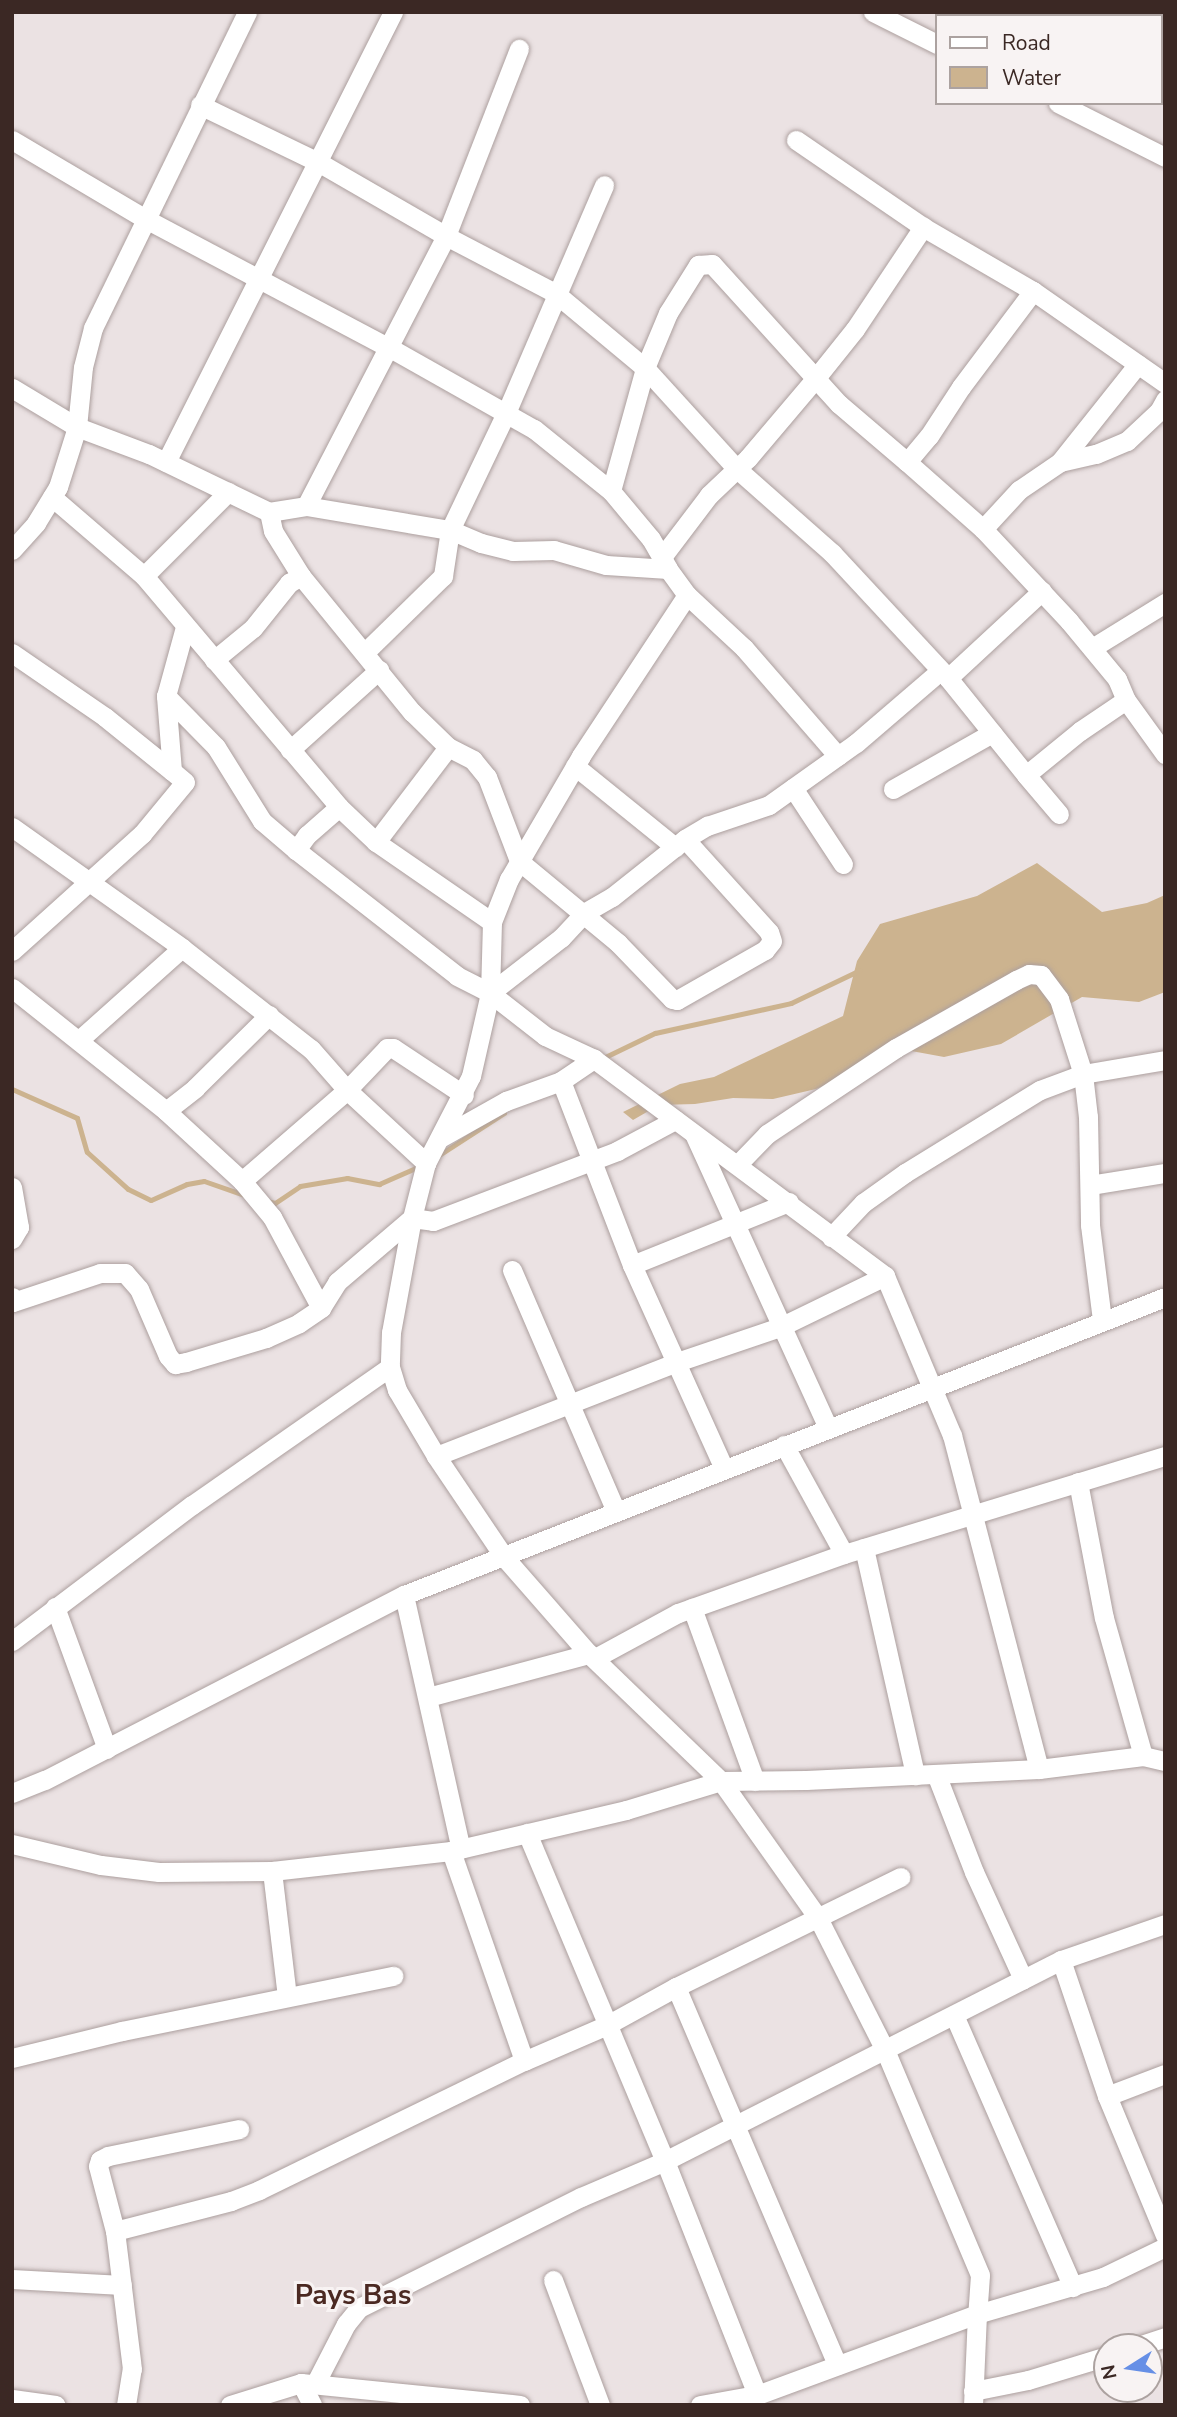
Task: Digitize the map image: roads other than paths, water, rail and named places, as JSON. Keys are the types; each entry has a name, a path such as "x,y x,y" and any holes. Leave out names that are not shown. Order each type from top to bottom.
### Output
{"street":[{"path":"12,550 36,523 52,497 69,458 77,427 83,367 93,328 144,218 247,12"},
{"path":"166,462 393,12"},
{"path":"873,12 936,44"},
{"path":"306,506 446,236 519,49"},
{"path":"200,105 317,162 446,236 555,293 645,368 737,469 832,553 944,675 1059,814"},
{"path":"1062,105 1165,157"},
{"path":"12,140 144,218 390,348 534,429 611,491 687,595 744,648 838,756"},
{"path":"796,140 923,227 1033,291 1165,383"},
{"path":"365,653 443,576 450,530 506,413 555,293 604,185"},
{"path":"665,563 709,495 737,469 855,329 923,227"},
{"path":"611,491 645,368 668,313 698,265 705,262 712,264 848,413 983,530 1042,591 1117,679 1126,700 1165,754"},
{"path":"907,462 1033,291"},
{"path":"983,530 1019,490 1060,462 1138,364"},
{"path":"12,388 77,427 166,462 269,512 306,506 450,530 481,543 513,551 554,550 606,565 665,563"},
{"path":"1060,462 1097,454 1127,442 1158,411 1165,400"},
{"path":"144,576 228,492"},
{"path":"52,497 144,576 339,807 376,842 492,922"},
{"path":"269,512 273,531 301,576 412,712 449,747 473,760 487,776 519,861 584,913 638,962 672,999 688,996 771,945 769,932 680,843 575,766"},
{"path":"214,660 253,628 289,583 301,576"},
{"path":"490,993 561,938 584,913 612,897 680,843 708,825 769,805 838,756 944,675 1042,591"},
{"path":"687,595 575,766 509,879 492,922 490,993 471,1076 464,1095 426,1163 412,1218 391,1332 390,1367 408,1412 504,1557 592,1656 721,1781 818,1917 885,2050 980,2275 973,2398 1093,2360"},
{"path":"1092,649 1165,603"},
{"path":"172,771 166,696 185,627"},
{"path":"12,653 106,717 185,782 142,834 12,951"},
{"path":"290,750 379,670"},
{"path":"166,696 223,756 262,821 296,850 457,976 490,993 545,1036 594,1059 885,1276 952,1435 1039,1769"},
{"path":"1026,775 1080,731 1126,700"},
{"path":"893,789 992,733"},
{"path":"376,842 449,747"},
{"path":"793,788 843,864"},
{"path":"296,850 307,835 339,807"},
{"path":"12,827 182,948 311,1049 347,1090 426,1163"},
{"path":"79,1040 182,948"},
{"path":"738,1164 767,1135 896,1048 1035,973 1045,978 1059,999 1083,1074 1090,1224 1102,1320"},
{"path":"12,989 166,1111 242,1181 272,1217 321,1308"},
{"path":"166,1111 195,1088 269,1015"},
{"path":"242,1181 347,1090 384,1049 390,1048 464,1095"},
{"path":"439,1139 506,1101 561,1081 594,1059"},
{"path":"831,1237 863,1203 905,1173 1040,1090 1083,1074 1165,1060"},
{"path":"561,1081 632,1265 724,1469"},
{"path":"12,1297 13,1302 100,1273 125,1273 139,1289 168,1356 175,1364 266,1338 299,1323 321,1308 337,1282 412,1218 433,1221 637,1142 675,1120"},
{"path":"695,1135 828,1428"},
{"path":"1090,1185 1165,1173"},
{"path":"12,1187 19,1227 12,1239"},
{"path":"632,1265 735,1226 789,1202"},
{"path":"512,1270 617,1512"},
{"path":"436,1456 674,1363 780,1327 885,1276"},
{"path":"12,1793 107,1749 404,1595 1165,1297"},
{"path":"12,1641 192,1505 390,1367"},
{"path":"784,1445 844,1554"},
{"path":"428,1697 592,1656 692,1608 844,1554 1165,1456"},
{"path":"1078,1482 1104,1618 1143,1756"},
{"path":"863,1548 915,1775"},
{"path":"404,1595 428,1697 456,1850 524,2061"},
{"path":"55,1607 107,1749"},
{"path":"692,1608 755,1780"},
{"path":"12,1844 101,1865 159,1872 272,1871 456,1850 639,1807 721,1781 1039,1769 1143,1756 1165,1761"},
{"path":"936,1774 974,1872 1023,1979"},
{"path":"527,1833 665,2161 757,2395"},
{"path":"272,1871 287,1996"},
{"path":"115,2231 231,2201 259,2190 524,2061 607,2025 676,1987 901,1877"},
{"path":"312,2405 308,2384 359,2308 581,2197 665,2161 1061,1960 1165,1924"},
{"path":"1061,1960 1107,2096 1165,2235"},
{"path":"12,2058 122,2031 393,1976"},
{"path":"676,1987 837,2365"},
{"path":"954,2015 1073,2287"},
{"path":"1107,2096 1165,2074"},
{"path":"127,2405 132,2369 115,2231 99,2173 100,2160 239,2129"},
{"path":"709,2404 757,2395 977,2314 1073,2287 1127,2268 1165,2247"},
{"path":"12,2279 122,2285"},
{"path":"553,2280 600,2405"},
{"path":"230,2405 308,2384 520,2405"},
{"path":"12,2399 56,2405"}],"water":[{"path":"1037,863 1102,912 1147,903 1165,895 1165,992 1139,1002 1082,997 1001,1044 944,1057 906,1050 816,1089 773,1099 733,1098 695,1104 659,1105 633,1120 623,1112 680,1084 714,1077 843,1016 857,961 880,924 977,896"}],"waterway":[{"path":"603,1058 655,1033 791,1003 860,970"},
{"path":"12,1089 77,1118 87,1152 128,1189 151,1200 187,1184 204,1181 247,1196"},
{"path":"436,1157 504,1113"},
{"path":"267,1201 275,1203 300,1186 347,1178 379,1184 418,1167"}],"district":[{"name":"Pays Bas","path":"353,2295"}]}
